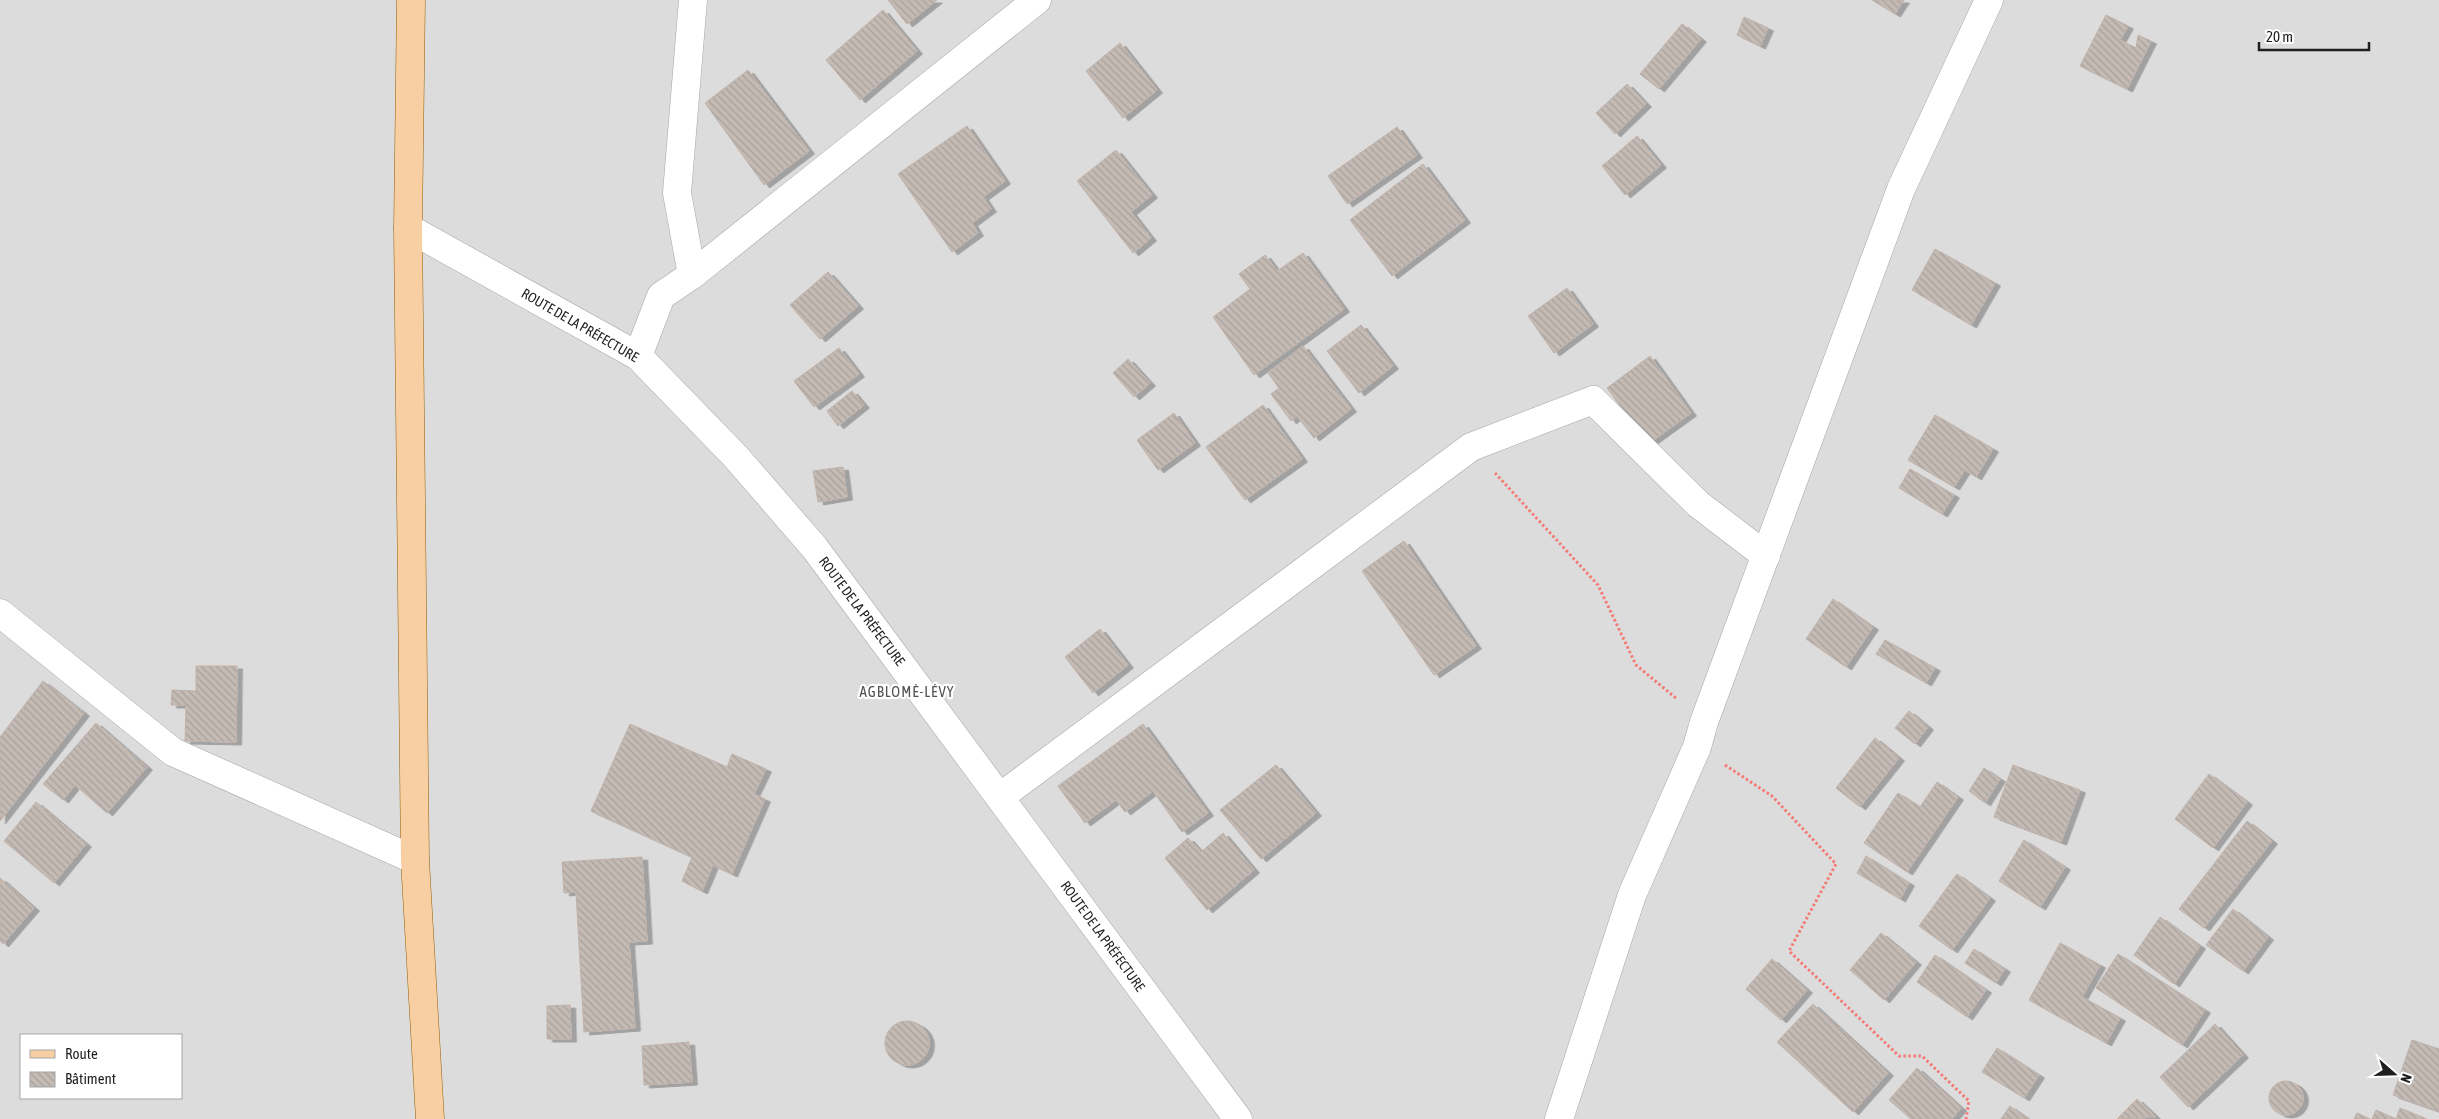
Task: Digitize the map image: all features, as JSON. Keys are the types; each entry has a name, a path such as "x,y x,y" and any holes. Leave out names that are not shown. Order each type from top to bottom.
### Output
{"main road":[{"path":"411,0 408,228 415,860 430,1118"}],"street":[{"path":"692,275 677,193 693,0"},
{"path":"638,356 661,296 692,275 1037,0"},
{"path":"1559,1119 1632,896 1700,734 1901,189 1989,0"},
{"name":"ROUTE DE LA PRÉFECTURE","path":"408,228 638,356 736,457 814,547 1238,1119"},
{"path":"1000,797 1471,446 1593,400 1698,504 1766,556"},
{"path":"0,613 173,752 415,860"}],"path":[{"path":"1471,446 1598,585 1636,665 1700,734 1772,796 1836,864 1789,951 1899,1056 1922,1056 1969,1101 1966,1119"}],"shaded area":[{"path":"0,0 2439,0 2439,1119 0,1119"}],"building":[{"path":"888,0 937,0 907,24"},
{"path":"1872,0 1904,0 1895,14"},
{"path":"883,10 917,51 860,100 826,60"},
{"path":"2106,15 2128,26 2120,40 2136,48 2138,35 2151,41 2127,89 2080,66"},
{"path":"1744,17 1768,28 1760,46 1737,35"},
{"path":"1682,24 1701,39 1659,89 1640,74"},
{"path":"1120,43 1157,90 1123,118 1086,71"},
{"path":"748,70 809,151 764,185 705,103"},
{"path":"1627,84 1646,104 1615,134 1596,113"},
{"path":"967,126 1005,181 983,197 991,209 972,223 978,233 952,252 898,174"},
{"path":"1397,127 1417,155 1347,204 1328,176"},
{"path":"1637,136 1661,165 1625,195 1602,166"},
{"path":"1116,150 1152,195 1131,212 1151,238 1133,253 1077,181"},
{"path":"1423,164 1465,220 1392,276 1350,220"},
{"path":"1935,249 1995,283 1971,325 1912,290"},
{"path":"1303,253 1344,309 1254,375 1213,317 1250,289 1239,274 1265,255 1277,271"},
{"path":"828,272 858,306 820,339 790,305"},
{"path":"1567,288 1593,324 1554,353 1528,316"},
{"path":"1361,325 1393,366 1359,393 1327,351"},
{"path":"1303,346 1351,409 1314,438 1297,416 1291,421 1271,394 1279,388 1268,373"},
{"path":"839,348 859,374 814,407 794,381"},
{"path":"1650,356 1691,413 1648,444 1607,388"},
{"path":"1128,359 1150,383 1134,397 1113,373"},
{"path":"852,391 864,405 838,426 827,411"},
{"path":"1263,405 1302,459 1245,500 1206,447"},
{"path":"1174,413 1195,443 1158,470 1137,440"},
{"path":"1935,415 1993,449 1976,477 1965,470 1954,487 1908,460"},
{"path":"843,467 847,497 818,502 813,471"},
{"path":"1910,469 1954,495 1942,514 1899,488"},
{"path":"1404,541 1476,646 1434,675 1362,571"},
{"path":"1833,599 1873,627 1846,667 1806,639"},
{"path":"1100,629 1128,665 1093,693 1065,657"},
{"path":"1885,640 1935,668 1926,683 1876,654"},
{"path":"196,666 237,666 236,742 185,741 186,705 171,705 172,690 196,691"},
{"path":"43,681 84,713 0,821 0,737"},
{"path":"1909,711 1928,727 1915,744 1895,728"},
{"path":"96,723 147,767 107,813 75,785 63,800 43,784"},
{"path":"630,724 727,767 732,754 766,769 754,794 765,799 732,874 713,865 702,891 682,881 692,857 591,811"},
{"path":"1143,724 1208,813 1182,832 1153,791 1125,812 1116,800 1085,823 1058,786"},
{"path":"1875,738 1899,758 1860,807 1836,788"},
{"path":"1276,765 1316,813 1261,859 1220,810"},
{"path":"2013,765 2080,790 2061,842 1994,817"},
{"path":"1984,768 2000,779 1985,803 1969,791"},
{"path":"2209,774 2247,802 2213,848 2175,819"},
{"path":"1937,782 1958,797 1907,872 1864,843 1898,793 1920,807"},
{"path":"36,802 86,844 54,883 4,841"},
{"path":"2247,821 2272,841 2204,928 2179,909"},
{"path":"1223,833 1254,870 1207,910 1165,858 1188,838 1201,852"},
{"path":"2024,840 2065,867 2040,907 1999,881"},
{"path":"1866,856 1909,883 1900,899 1857,873"},
{"path":"642,857 647,941 629,942 635,1028 584,1032 576,892 564,893 562,862"},
{"path":"1957,874 1990,898 1952,950 1919,926"},
{"path":"0,878 34,908 3,944 0,941"},
{"path":"2233,909 2268,937 2243,971 2206,945"},
{"path":"2160,917 2200,946 2174,984 2134,955"},
{"path":"1881,933 1916,962 1884,1000 1850,970"},
{"path":"2060,943 2100,965 2082,997 2120,1018 2106,1043 2029,1000"},
{"path":"1974,949 2005,969 1996,983 1965,963"},
{"path":"2118,954 2205,1010 2182,1045 2096,988"},
{"path":"1935,955 1986,990 1967,1017 1917,982"},
{"path":"1772,959 1807,990 1781,1020 1746,989"},
{"path":"1813,1004 1888,1073 1853,1112 1777,1042"},
{"path":"570,1005 571,1039 547,1039 547,1006"},
{"path":"903,1021 911,1021 923,1027 929,1043 923,1059 911,1065 903,1065 891,1059 885,1047 885,1039 891,1027"},
{"path":"2215,1024 2243,1055 2188,1107 2160,1077"},
{"path":"2412,1040 2439,1049 2439,1111 2393,1095"},
{"path":"689,1042 692,1082 644,1085 642,1046"},
{"path":"1997,1048 2039,1075 2024,1098 1982,1072"},
{"path":"1917,1068 1961,1108 1952,1119 1911,1119 1889,1100"},
{"path":"2286,1081 2298,1086 2303,1098 2298,1110 2286,1115 2274,1110 2269,1098 2274,1086"},
{"path":"2137,1099 2156,1117 2117,1119"},
{"path":"2010,1106 2028,1119 2001,1119"},
{"path":"2400,1108 2427,1119 2396,1119"},
{"path":"2376,1110 2396,1119 2372,1119"},
{"path":"2357,1113 2370,1119 2354,1119"}],"district":[{"name":"AGBLOMÈ-LÉVY","path":"907,691"}]}
